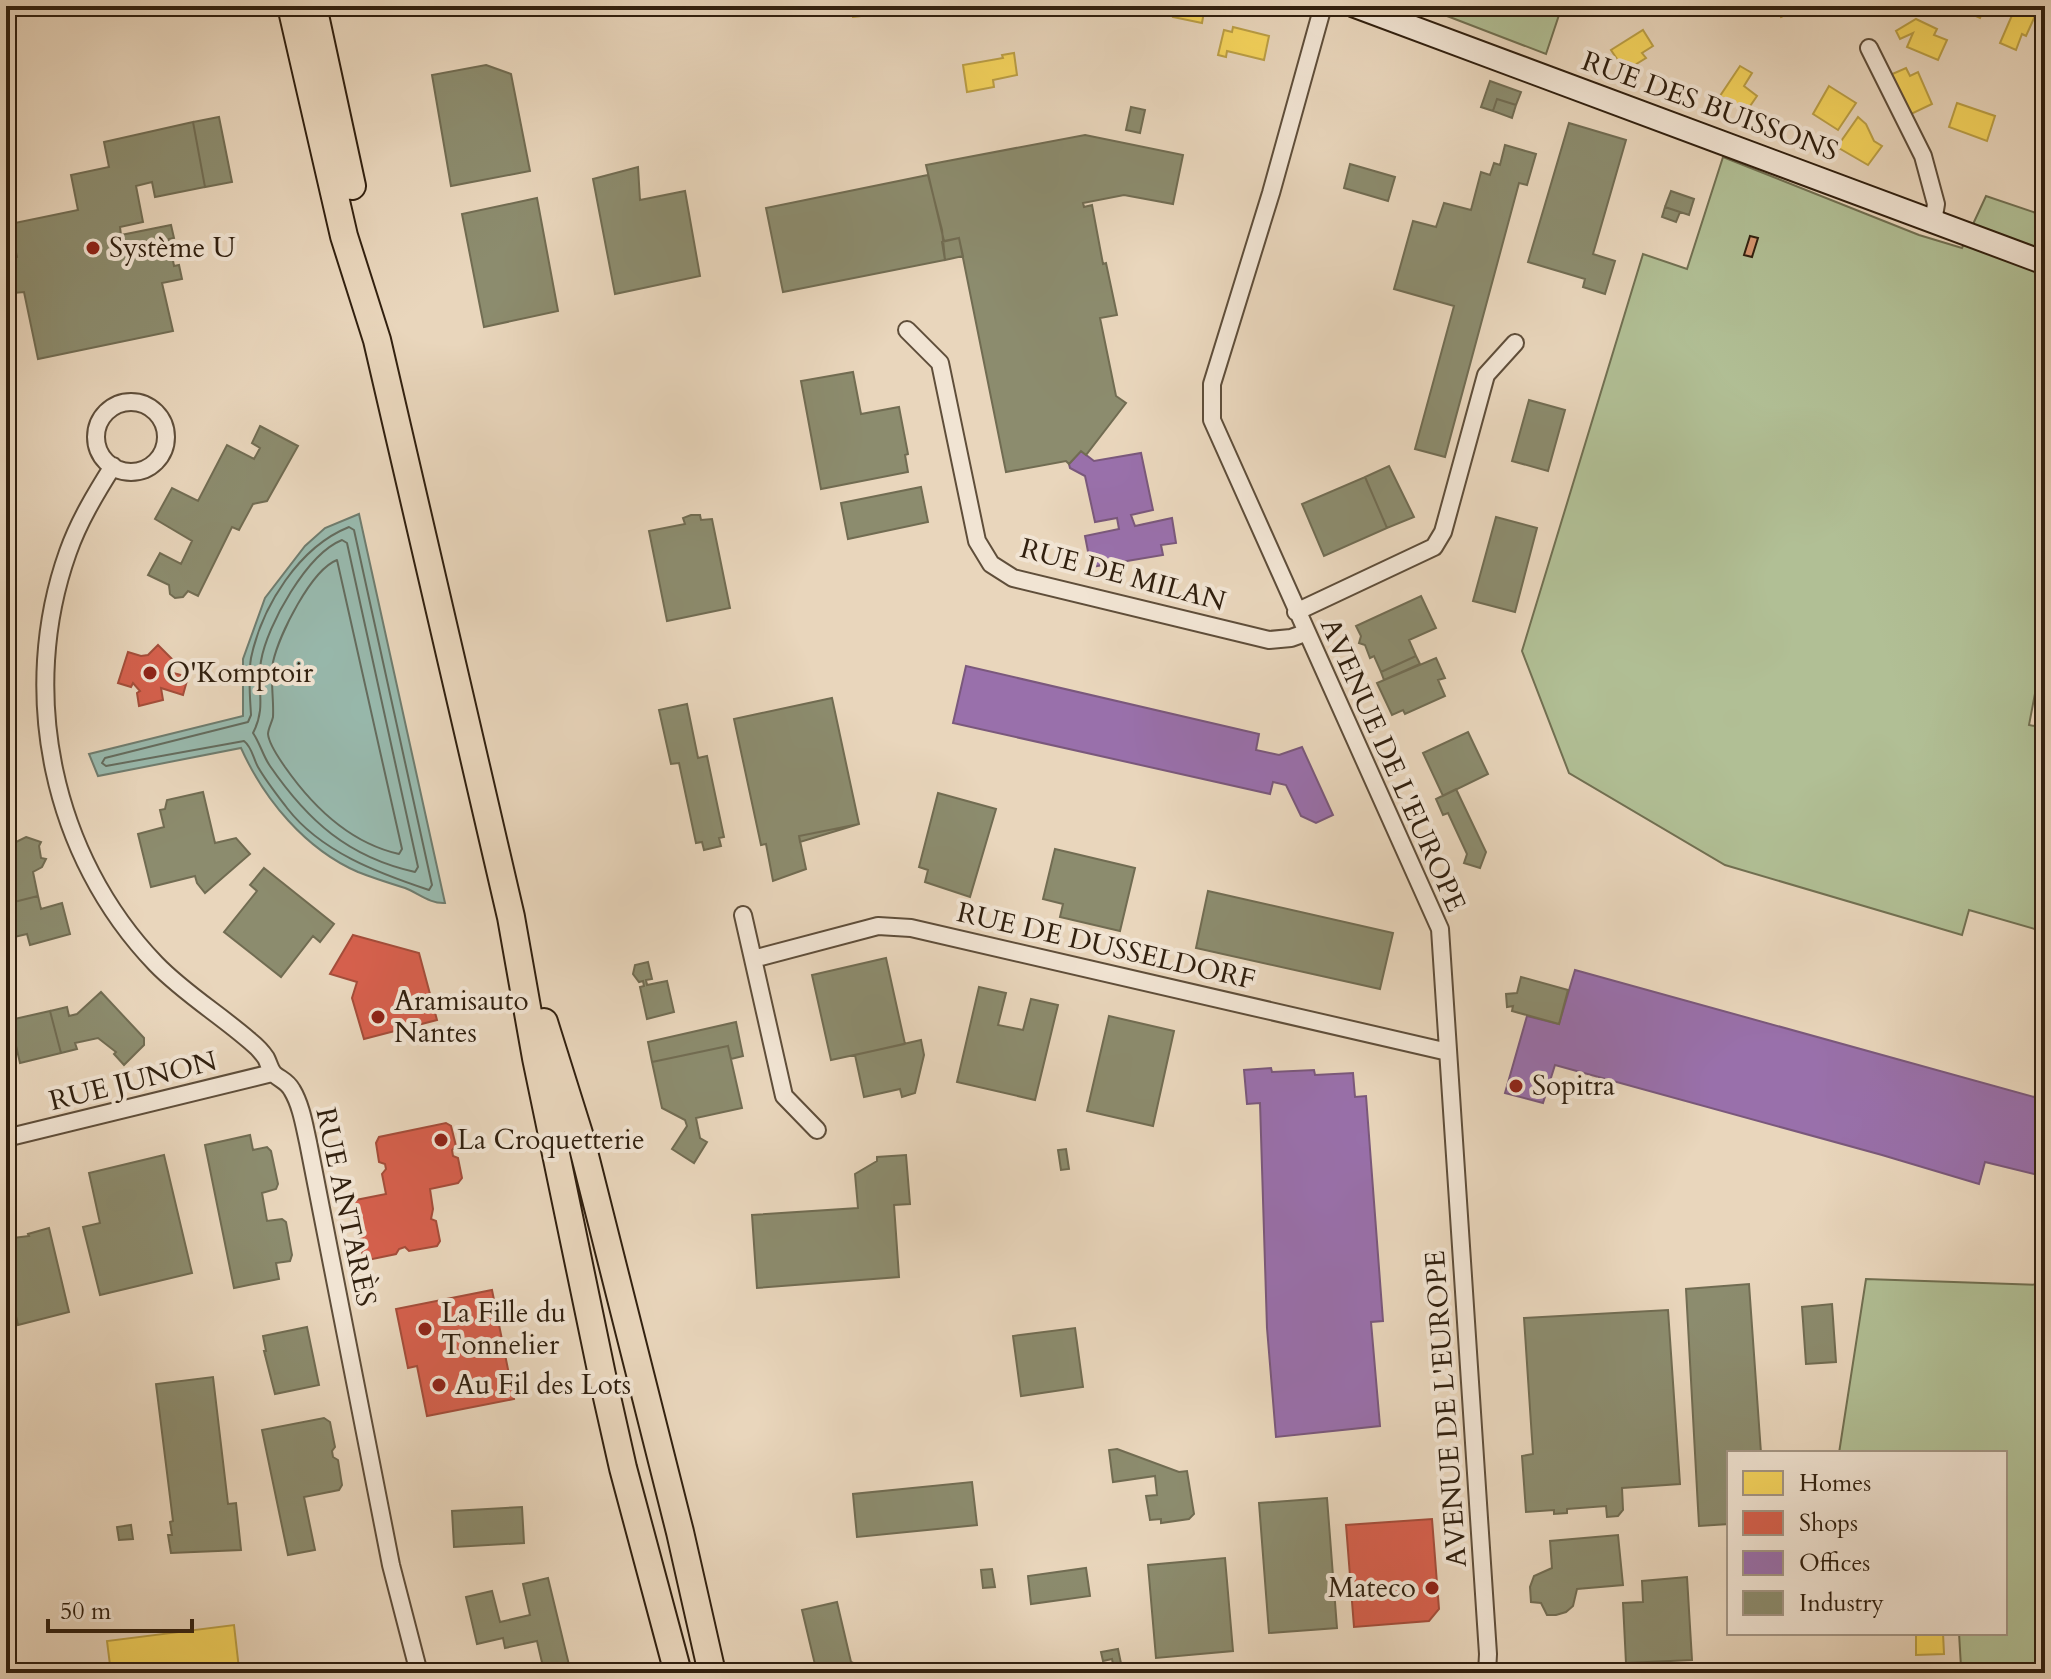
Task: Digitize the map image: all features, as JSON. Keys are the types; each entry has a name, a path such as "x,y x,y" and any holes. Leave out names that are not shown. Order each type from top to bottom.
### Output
{"main road":[{"path":"291,6 344,236 377,340"},
{"path":"313,6 358,214 377,340 511,917 536,1058 602,1375 623,1468 678,1673"},
{"path":"511,917 581,1140 680,1532 712,1673"}],"street":[{"name":"AVENUE DE L'EUROPE","path":"1323,6 1271,193 1212,384 1212,420 1440,929 1487,1673"},
{"name":"RUE DES BUISSONS","path":"1355,6 2045,263"},
{"path":"1869,48 1923,156 1936,204 1933,222"},
{"name":"RUE DE MILAN","path":"907,330 940,363 977,541 991,564 1013,578 1269,640 1305,633"},
{"path":"1296,612 1434,547 1443,532 1486,375 1515,343"},
{"path":"121,403 148,406 158,414 165,427 162,452 154,463 141,470 130,471 113,466 98,446 97,434 102,417 121,403"},
{"name":"RUE ANTARÈS","path":"113,466 92,500 68,550 53,601 45,652 45,700 51,757 62,807 101,893 125,928 183,990 251,1042 265,1057 272,1073 285,1080 301,1110 391,1565 419,1673"},
{"path":"743,915 784,1096 817,1130"},
{"name":"RUE DE DUSSELDORF","path":"753,959 878,926 911,928 1448,1052"},
{"name":"RUE JUNON","path":"6,1138 272,1073"}],"green space":[{"path":"1421,6 1562,6 1546,54"},
{"path":"1723,157 1919,235 1962,248 1986,196 2045,216 2045,641 2029,725 2045,728 2045,932 1969,910 1962,935 1725,865 1569,773 1522,651 1643,254 1687,269"},
{"path":"1866,1279 2045,1285 2045,1663 1961,1667 1959,1635 2007,1635 2007,1451 1839,1451"}],"water":[{"path":"359,514 445,903 429,900 358,872 321,850 274,804 241,748 98,776 89,754 243,716 243,659 265,598 305,546 325,528"}],"building: Homes":[{"path":"852,6 869,6 870,15 853,17"},
{"path":"869,6 896,6 896,14 870,15"},
{"path":"1176,6 1205,6 1202,23 1173,17"},
{"path":"1775,6 1805,6 1781,17"},
{"path":"1954,6 1985,6 1980,18"},
{"path":"2016,6 2035,6 2032,15 2035,16 2026,36 2022,34 2016,50 2000,43"},
{"path":"1916,19 1937,29 1934,35 1947,40 1938,60 1907,47 1913,33 1900,39 1896,31"},
{"path":"1233,27 1269,36 1264,60 1227,51 1226,57 1218,55 1224,30 1232,32"},
{"path":"1643,30 1653,46 1642,53 1646,58 1625,71 1611,50"},
{"path":"1014,53 1017,75 993,80 994,87 967,92 963,65"},
{"path":"1740,66 1752,73 1744,86 1757,96 1746,112 1720,96"},
{"path":"1906,68 1910,76 1918,72 1932,104 1909,115 1890,75"},
{"path":"1829,86 1856,103 1838,130 1813,114"},
{"path":"1957,103 1995,116 1987,141 1949,127"},
{"path":"1858,117 1866,124 1874,141 1882,146 1868,165 1837,147"},
{"path":"234,1625 239,1669 175,1673 175,1668 165,1670 165,1673 120,1673 119,1664 110,1665 107,1641"},
{"path":"1916,1635 1943,1635 1944,1654 1916,1655"}],"building: Shops":[{"path":"158,645 175,662 166,671 188,677 183,695 161,688 163,700 139,706 137,693 140,691 133,683 131,687 118,683 128,652 148,655"},
{"path":"353,935 419,953 437,1020 364,1039 352,998 357,982 330,974"},
{"path":"446,1123 451,1126 456,1146 452,1150 453,1156 458,1158 462,1178 458,1183 430,1189 431,1219 436,1221 440,1241 437,1246 409,1251 405,1247 396,1254 368,1260 363,1256 359,1237 361,1227 357,1225 353,1204 356,1200 386,1194 382,1174 386,1169 385,1164 379,1162 376,1143 379,1137"},
{"path":"492,1290 514,1399 427,1416 417,1366 408,1368 396,1309"},
{"path":"1432,1519 1439,1609 1429,1621 1354,1627 1346,1525"}],"building: Offices":[{"path":"1081,451 1094,461 1141,453 1153,510 1131,515 1135,526 1172,518 1176,543 1161,545 1163,555 1091,567 1085,536 1119,529 1117,518 1095,522 1085,476 1070,468 1069,464"},
{"path":"966,666 1259,734 1256,750 1279,755 1302,747 1333,815 1316,823 1301,816 1286,785 1273,782 1270,794 953,723"},
{"path":"1575,970 2045,1100 2045,1167 2042,1176 1985,1162 1979,1184 1555,1065 1543,1103 1505,1093 1527,1016 1559,1024"},
{"path":"1271,1068 1272,1072 1314,1070 1315,1075 1353,1073 1355,1097 1366,1096 1383,1321 1371,1322 1380,1426 1276,1437 1267,1328 1260,1103 1247,1104 1244,1070"}],"building: Industry":[{"path":"486,65 511,74 530,171 451,186 432,75"},
{"path":"1490,81 1521,92 1516,105 1497,99 1493,111 1481,107"},
{"path":"1497,99 1516,105 1512,118 1493,111"},
{"path":"1131,107 1145,110 1140,133 1126,130"},
{"path":"219,117 232,182 205,187 193,122"},
{"name":"Système U","path":"193,122 205,187 155,197 152,182 136,186 143,222 120,227 121,235 171,225 174,238 169,239 174,266 179,265 182,279 162,283 173,331 38,359 24,292 14,293 7,259 17,257 10,224 78,210 71,175 109,167 104,142"},
{"path":"1569,123 1626,140 1593,254 1615,261 1605,294 1583,287 1585,279 1528,262"},
{"path":"1085,135 1183,155 1173,204 1124,195 1083,203 1084,207 1092,205 1103,264 1106,263 1117,315 1100,318 1116,396 1126,403 1086,455 1081,451 1069,464 1066,461 1006,472 959,238 944,241 926,165"},
{"path":"1505,145 1536,154 1527,185 1519,183 1445,457 1415,449 1454,306 1394,289 1413,221 1436,227 1444,203 1471,210 1481,172 1490,175 1494,163 1500,165"},
{"path":"1350,164 1395,177 1388,201 1344,188"},
{"path":"638,167 640,200 685,191 700,276 615,294 593,179"},
{"path":"928,175 942,230 945,260 783,292 766,208"},
{"path":"1671,191 1694,199 1689,215 1665,207"},
{"path":"537,198 558,311 484,327 462,214"},
{"path":"1665,207 1680,212 1676,222 1662,217"},
{"path":"959,238 963,256 945,260 942,242"},
{"path":"853,372 861,414 899,407 908,454 905,455 908,472 821,489 801,381"},
{"path":"1529,400 1565,410 1548,471 1512,461"},
{"path":"260,426 298,446 267,501 253,504 239,530 232,527 198,596 188,591 183,597 175,598 170,594 169,585 148,575 160,553 181,564 192,541 155,519 172,488 198,501 227,445 254,459 260,448 252,443"},
{"path":"1389,466 1414,517 1387,528 1365,477"},
{"path":"1365,477 1387,528 1324,556 1302,504"},
{"path":"921,487 928,522 848,539 841,503"},
{"path":"700,515 701,520 712,519 730,608 667,621 649,531 685,524 683,518"},
{"path":"1496,517 1537,528 1515,612 1473,601"},
{"path":"1421,596 1436,628 1409,640 1416,656 1381,672 1374,656 1370,658 1365,645 1359,643 1361,636 1356,626"},
{"path":"1416,656 1420,664 1384,680 1381,672"},
{"path":"1436,658 1445,678 1438,680 1445,696 1405,714 1403,710 1392,715 1377,683"},
{"path":"832,698 859,824 799,836 806,869 773,881 766,844 761,845 734,719"},
{"path":"687,704 698,758 707,756 724,837 719,838 721,846 704,850 702,842 696,843 679,763 671,764 659,710"},
{"path":"1468,732 1488,774 1443,796 1423,753"},
{"path":"1456,789 1486,852 1480,868 1464,863 1467,854 1448,813 1443,815 1436,799"},
{"path":"203,792 215,843 236,838 250,854 205,893 195,876 151,887 138,834 164,827 160,810 165,809 167,800"},
{"path":"938,793 996,809 970,897 925,882 928,870 919,867"},
{"path":"859,824 800,842 799,836"},
{"path":"26,837 41,842 41,858 46,859 42,867 33,872 38,896 6,904 6,858 11,857 16,842"},
{"path":"1055,849 1135,868 1120,931 1060,917 1063,904 1043,899"},
{"path":"264,868 334,924 320,942 313,936 281,977 224,932 257,891 250,885"},
{"path":"1208,891 1393,933 1380,989 1196,948"},
{"path":"38,896 41,909 62,903 70,934 30,945 27,934 10,938 15,957 6,959 6,904"},
{"path":"886,958 905,1044 831,1060 812,975"},
{"path":"648,962 652,979 646,980 647,985 667,981 674,1012 647,1019 640,987 644,986 643,981 639,982 633,974 635,965"},
{"path":"1521,977 1568,990 1559,1024 1512,1011 1513,1006 1507,1007 1506,994 1517,993"},
{"path":"979,987 1006,993 998,1025 1023,1030 1031,999 1058,1005 1035,1100 957,1082"},
{"path":"101,992 144,1038 144,1045 124,1065 114,1054 116,1052 98,1038 75,1043 77,1049 61,1053 50,1011 67,1007 69,1016 77,1014"},
{"path":"50,1011 61,1053 20,1063 10,1020"},
{"path":"1109,1016 1174,1031 1153,1126 1087,1111"},
{"path":"736,1022 743,1056 731,1059 728,1046 652,1062 648,1042"},
{"path":"921,1040 924,1055 915,1093 902,1097 900,1089 864,1097 855,1055"},
{"path":"728,1046 742,1108 696,1118 700,1138 707,1142 694,1163 672,1149 687,1126 685,1120 662,1108 652,1062"},
{"path":"250,1135 253,1150 267,1147 271,1151 278,1184 276,1189 262,1193 267,1221 282,1219 286,1222 292,1255 290,1261 276,1263 279,1279 234,1288 205,1145"},
{"path":"1066,1149 1069,1169 1061,1170 1058,1150"},
{"path":"164,1155 192,1273 100,1295 83,1227 100,1223 89,1173"},
{"path":"906,1155 910,1204 894,1205 899,1277 757,1288 752,1215 858,1208 855,1174 877,1161 877,1157"},
{"path":"49,1228 69,1312 18,1325 6,1272 6,1239 29,1236"},
{"path":"1749,1284 1761,1451 1727,1451 1727,1524 1699,1526 1686,1289"},
{"path":"1832,1304 1836,1362 1806,1364 1802,1307"},
{"path":"1668,1310 1680,1484 1622,1488 1623,1510 1618,1516 1607,1517 1606,1506 1567,1509 1567,1513 1554,1514 1554,1510 1526,1512 1522,1456 1533,1454 1524,1318"},
{"path":"307,1327 319,1385 275,1394 263,1336"},
{"path":"1075,1328 1083,1387 1021,1396 1013,1336"},
{"path":"213,1377 228,1504 236,1503 241,1550 171,1553 168,1535 172,1535 170,1522 173,1521 156,1384"},
{"path":"324,1418 330,1422 335,1447 333,1457 338,1460 342,1485 339,1490 304,1497 315,1550 288,1555 262,1430"},
{"path":"1117,1449 1179,1472 1187,1471 1194,1514 1189,1519 1161,1523 1161,1519 1150,1520 1146,1496 1157,1495 1155,1476 1113,1482 1109,1450"},
{"path":"972,1482 977,1525 857,1537 853,1494"},
{"path":"1327,1498 1337,1628 1269,1633 1259,1503"},
{"path":"522,1507 524,1543 454,1547 452,1511"},
{"path":"131,1525 133,1539 119,1540 117,1527"},
{"path":"1618,1535 1623,1585 1577,1589 1573,1606 1556,1615 1547,1615 1541,1603 1531,1602 1530,1587 1534,1576 1552,1568 1550,1541"},
{"path":"1225,1558 1233,1651 1156,1658 1148,1565"},
{"path":"1086,1568 1090,1596 1031,1604 1028,1576"},
{"path":"992,1569 995,1587 983,1588 981,1570"},
{"path":"1687,1577 1692,1660 1626,1663 1623,1603 1643,1602 1642,1581"},
{"path":"548,1578 569,1665 544,1671 537,1641 505,1648 503,1638 477,1644 466,1597 492,1591 500,1622 530,1615 523,1584"},
{"path":"837,1602 851,1662 860,1666 857,1673 817,1673 802,1610"},
{"path":"1118,1649 1123,1673 1098,1673 1097,1666 1113,1664 1112,1659 1103,1661 1101,1652"}],"building: Other":[{"path":"1750,236 1758,238 1752,257 1744,255"}],"place":[{"name":"Système U","path":"93,248"},
{"name":"O'Komptoir","path":"150,673"},
{"name":"Aramisauto Nantes","path":"378,1017"},
{"name":"Sopitra","path":"1516,1086"},
{"name":"La Croquetterie","path":"441,1140"},
{"name":"La Fille du Tonnelier","path":"425,1329"},
{"name":"Au Fil des Lots","path":"439,1385"},
{"name":"Mateco","path":"1432,1588"}]}
